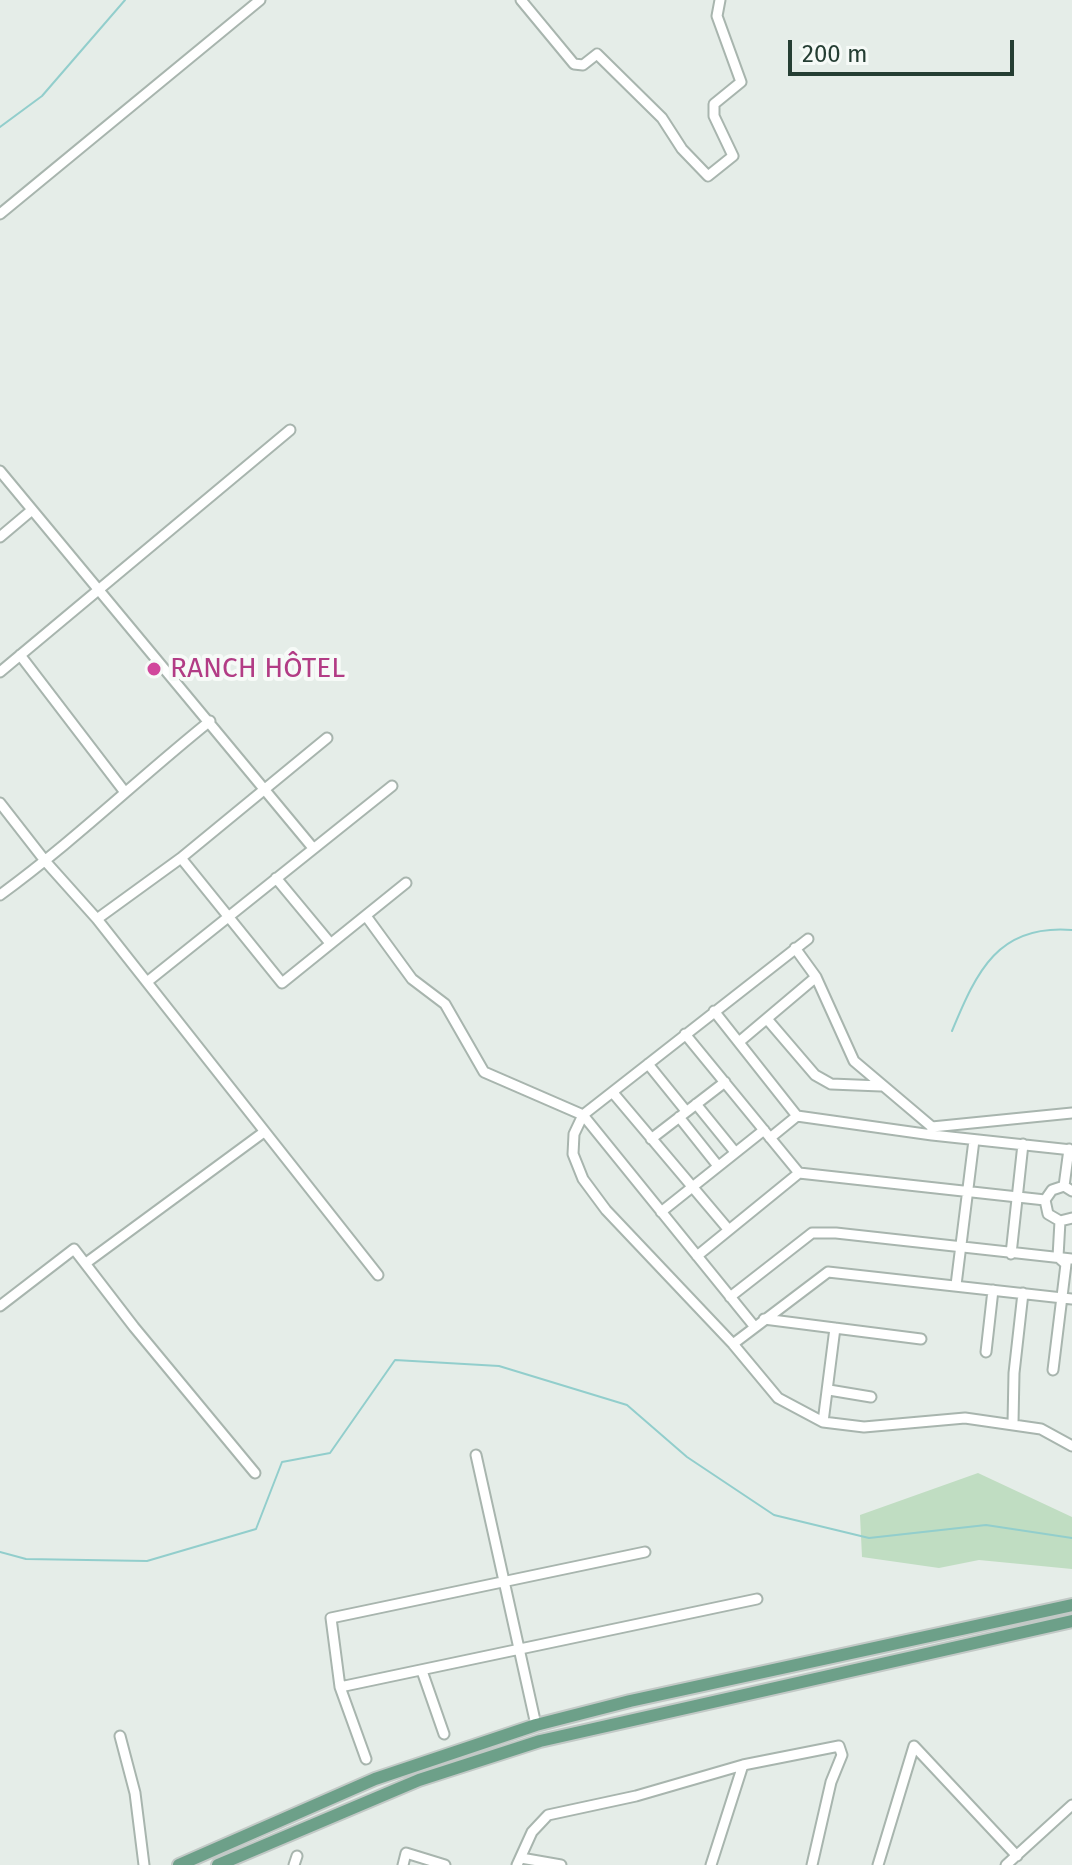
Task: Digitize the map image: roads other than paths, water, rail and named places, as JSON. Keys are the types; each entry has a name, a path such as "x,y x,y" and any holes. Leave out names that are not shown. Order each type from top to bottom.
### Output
{"main road":[{"path":"179,1865 375,1779 536,1725 630,1701 1072,1605"},
{"path":"218,1865 419,1780 540,1741 1072,1621"}],"street":[{"path":"0,214 260,0"},
{"path":"521,0 574,64 583,65 597,54 662,118 682,149 708,176 733,156 714,116 714,104 741,82 717,16 720,0"},
{"path":"0,672 290,430"},
{"path":"0,471 313,848"},
{"path":"0,537 32,510"},
{"path":"20,655 124,791"},
{"path":"0,895 46,862 124,791 210,721"},
{"path":"97,919 181,858 327,738"},
{"path":"147,982 392,786"},
{"path":"0,803 46,862 97,919 378,1275"},
{"path":"181,858 282,983 406,883"},
{"path":"276,878 330,943"},
{"path":"366,916 412,979 445,1004 484,1072 583,1115 754,1326"},
{"path":"808,939 685,1034 614,1094 583,1115 574,1134 573,1154 583,1179 606,1210 733,1344 778,1398 823,1422 864,1427 965,1418 1041,1429 1072,1446"},
{"path":"795,948 816,977 854,1061 932,1131 1072,1113"},
{"path":"739,1042 816,977"},
{"path":"714,1011 797,1116"},
{"path":"767,1019 815,1075 831,1084 881,1086"},
{"path":"685,1034 799,1173 1017,1200 1045,1200"},
{"path":"648,1064 718,1166"},
{"path":"651,1139 725,1082"},
{"path":"614,1094 728,1229"},
{"path":"696,1104 735,1152"},
{"path":"661,1212 735,1152 797,1116 932,1131 974,1140 1071,1149 1068,1188 1052,1190 1045,1200 1048,1214 1060,1221 1072,1218"},
{"path":"86,1263 264,1132"},
{"path":"956,1285 974,1140"},
{"path":"1011,1254 1023,1144"},
{"path":"697,1256 799,1173"},
{"path":"1058,1257 1060,1221"},
{"path":"730,1297 812,1233 1072,1259"},
{"path":"0,1306 74,1249 255,1473"},
{"path":"1053,1370 1067,1299 1066,1264 1058,1257"},
{"path":"733,1344 828,1272 1067,1299"},
{"path":"986,1352 993,1290"},
{"path":"1013,1423 1014,1373 1023,1293"},
{"path":"764,1319 921,1339"},
{"path":"823,1422 835,1328"},
{"path":"829,1390 871,1397"},
{"path":"476,1455 536,1725"},
{"path":"366,1759 340,1687 331,1618 645,1552"},
{"path":"340,1687 757,1599"},
{"path":"422,1671 444,1734"},
{"path":"120,1736 135,1793 144,1865"},
{"path":"561,1865 519,1861 532,1832 548,1815 831,1746 842,1749 812,1865"},
{"path":"878,1865 914,1746 1017,1856"},
{"path":"711,1865 743,1765"},
{"path":"1006,1865 1072,1805"},
{"path":"403,1865 406,1853 445,1865"}],"waterway":[{"path":"0,127 42,96 125,0"},
{"path":"952,1031 981,971 1008,944 1047,930 1072,930"},
{"path":"0,1552 26,1559 147,1561 256,1529 282,1462 330,1453 395,1360 499,1366 627,1405 687,1457 774,1515 869,1538 986,1525 1072,1538"}],"place":[{"name":"RANCH HÔTEL","path":"154,669"}]}
